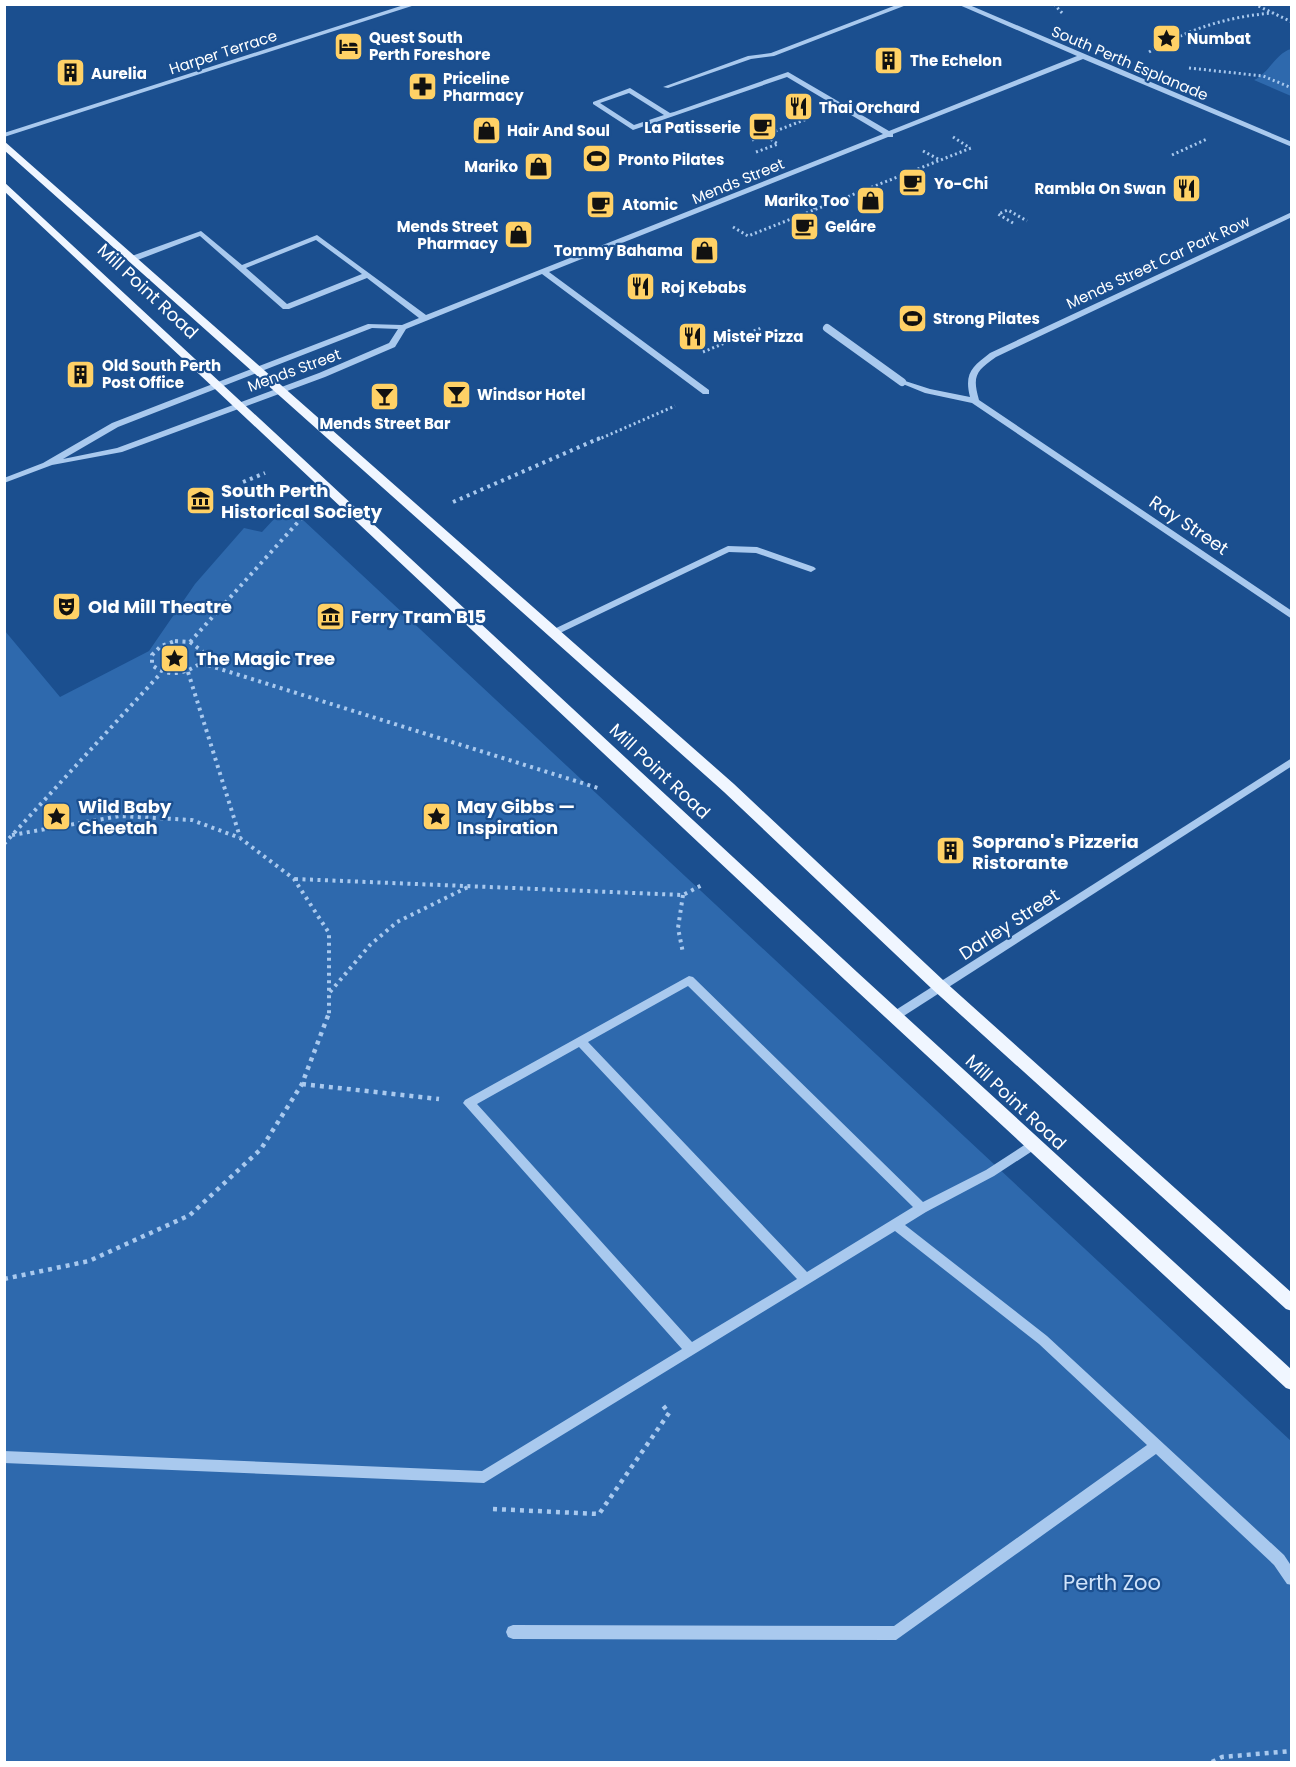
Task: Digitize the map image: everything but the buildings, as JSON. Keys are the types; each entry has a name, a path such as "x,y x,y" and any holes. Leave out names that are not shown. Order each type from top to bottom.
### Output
{"main road":[{"name":"Mill Point Road","path":"4,144 729,788 941,986 1292,1304"},
{"name":"Mill Point Road","path":"4,185 895,1017 1292,1382"}],"street":[{"name":"Harper Terrace","path":"4,135 415,4"},
{"path":"666,87 750,57 772,55 906,4"},
{"name":"South Perth Esplanade","path":"960,4 1292,145"},
{"name":"Mends Street","path":"46,465 115,425 257,369 370,326 403,327 890,135 1081,57"},
{"path":"735,92 679,111 668,116 633,128 595,103 630,90 660,109 670,116 789,74 890,135"},
{"name":"Mends Street Car Park Row","path":"975,401 969,380 975,368 993,355 1292,214"},
{"path":"132,259 201,233 286,307 367,275"},
{"path":"240,268 317,237 425,318"},
{"path":"544,272 706,392"},
{"name":"Mends Street","path":"4,481 46,465 119,450 280,390 392,345 403,327"},
{"path":"827,328 902,382 928,391 975,401"},
{"name":"Ray Street","path":"975,401 1292,616"},
{"path":"555,632 728,549 756,549 811,569"},
{"name":"Darley Street","path":"895,1017 1292,761"},
{"path":"691,1350 469,1102 689,980 922,1208"},
{"path":"581,1041 806,1280"},
{"path":"4,1457 484,1477 922,1208 990,1173 1033,1145"},
{"path":"896,1225 1043,1340 1292,1572"},
{"path":"513,1632 896,1633 1157,1445"},
{"path":"1279,1560 1292,1579"}],"path":[{"path":"1054,4 1065,17"},
{"path":"1254,4 1292,22"},
{"path":"1142,56 1185,30 1236,15 1272,13"},
{"path":"1286,21 1292,16"},
{"path":"1179,67 1263,76 1292,88"},
{"path":"752,140 811,117"},
{"path":"756,152 778,144 764,135"},
{"path":"730,225 748,236 970,148 949,135"},
{"path":"1172,155 1214,136"},
{"path":"917,147 940,160"},
{"path":"798,197 816,209"},
{"path":"1014,223 998,214 1008,210 1028,222"},
{"path":"669,366 761,328"},
{"path":"447,505 706,392"},
{"path":"243,482 266,472"},
{"path":"190,642 309,510"},
{"path":"175,641 190,642 202,651 201,663 188,672 174,675 161,673 152,665 152,655 160,646 175,641"},
{"path":"201,663 598,788"},
{"path":"188,672 240,838"},
{"path":"4,844 161,673"},
{"path":"4,1279 89,1261 190,1215 261,1149 302,1084 329,1016 329,933 294,879 240,838 192,820 120,816 12,835"},
{"path":"294,879 683,895 705,883"},
{"path":"329,992 370,945 397,922 471,885"},
{"path":"683,895 678,928 689,980"},
{"path":"302,1084 469,1102"},
{"path":"1212,1762 1222,1757 1292,1751"}],"green space":[{"path":"1291,49 1291,96 1254,80 1281,55"},
{"name":"Perth Zoo","path":"287,505 1291,1441 1291,1762 5,1762 5,631 60,697 149,651 195,584 244,528 262,532"}],"place":[{"name":"Numbat","path":"1166,38"},
{"name":"Quest South Perth Foreshore","path":"348,46"},
{"name":"The Echelon","path":"889,60"},
{"name":"Aurelia","path":"70,73"},
{"name":"Priceline Pharmacy","path":"422,87"},
{"name":"Thai Orchard","path":"798,107"},
{"name":"La Patisserie","path":"762,127"},
{"name":"Hair And Soul","path":"486,130"},
{"name":"Pronto Pilates","path":"597,159"},
{"name":"Mariko","path":"539,166"},
{"name":"Yo-Chi","path":"913,183"},
{"name":"Rambla On Swan","path":"1187,188"},
{"name":"Mariko Too","path":"870,200"},
{"name":"Atomic","path":"601,204"},
{"name":"Geláre","path":"804,226"},
{"name":"Mends Street Pharmacy","path":"519,235"},
{"name":"Tommy Bahama","path":"704,250"},
{"name":"Roj Kebabs","path":"640,287"},
{"name":"Strong Pilates","path":"912,318"},
{"name":"Mister Pizza","path":"692,336"},
{"name":"Old South Perth Post Office","path":"81,374"},
{"name":"Windsor Hotel","path":"456,394"},
{"name":"Mends Street Bar","path":"385,396"},
{"name":"South Perth Historical Society","path":"200,500"},
{"name":"Old Mill Theatre","path":"67,606"},
{"name":"Ferry Tram B15","path":"330,616"},
{"name":"The Magic Tree","path":"175,658"},
{"name":"Wild Baby Cheetah","path":"57,816"},
{"name":"May Gibbs — Inspiration","path":"436,816"},
{"name":"Soprano's Pizzeria Ristorante","path":"951,851"}]}
